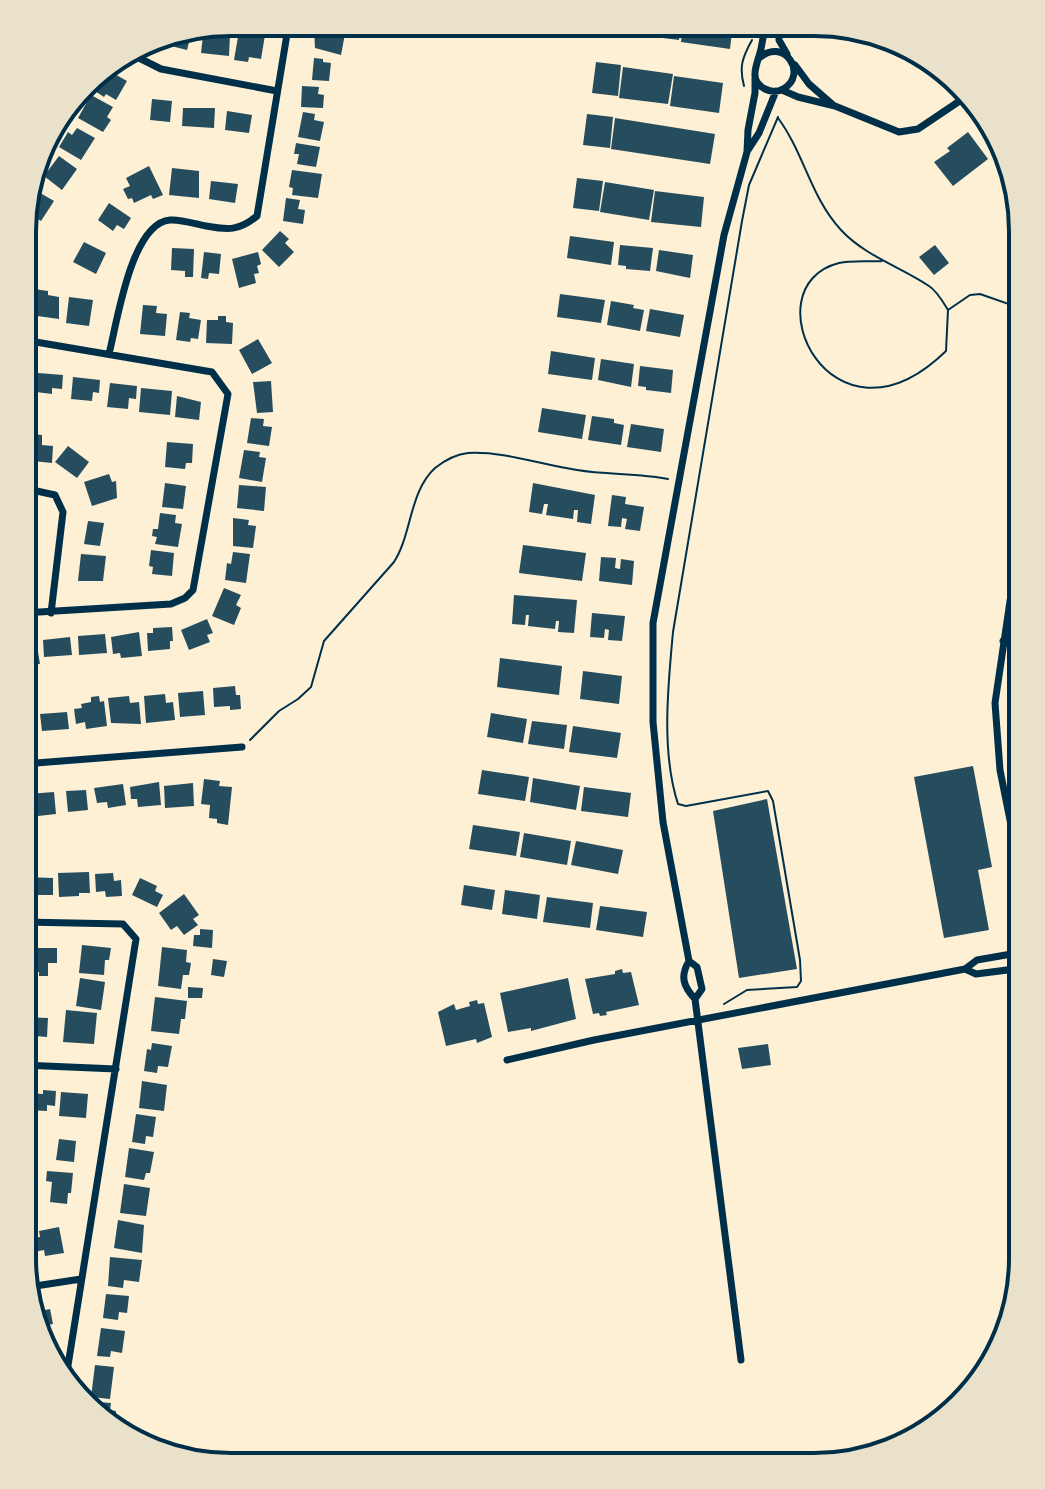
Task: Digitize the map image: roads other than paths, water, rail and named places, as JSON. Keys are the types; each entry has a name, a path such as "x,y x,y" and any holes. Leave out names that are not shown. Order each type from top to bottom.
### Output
{"street":[{"path":"109,354 129,271 145,235 169,220 231,230 245,226 257,216 287,36"},
{"path":"741,1360 695,999 686,989 683,972 689,961 663,822 653,722 653,623 722,248 747,152 755,93 754,71 762,36"},
{"path":"779,36 790,59 809,84 835,106"},
{"path":"758,59 763,54 776,51 790,59"},
{"path":"140,59 161,69 277,91"},
{"path":"747,152 779,90 792,80 790,59"},
{"path":"755,78 763,88 835,106 899,132 918,129 960,101"},
{"path":"36,342 212,372 228,394 193,590 185,598 171,604 36,613"},
{"path":"36,491 55,495 63,512 51,613"},
{"path":"1009,603 995,703 1000,770 1009,809"},
{"path":"1003,641 1009,642"},
{"path":"36,763 242,747"},
{"path":"36,922 123,924 136,939 68,1365"},
{"path":"507,1060 965,969 977,960 1009,954"},
{"path":"689,961 697,967 702,989 695,999"},
{"path":"965,969 976,974 1009,970"},
{"path":"36,1066 116,1069"},
{"path":"38,1286 81,1279"}]}
